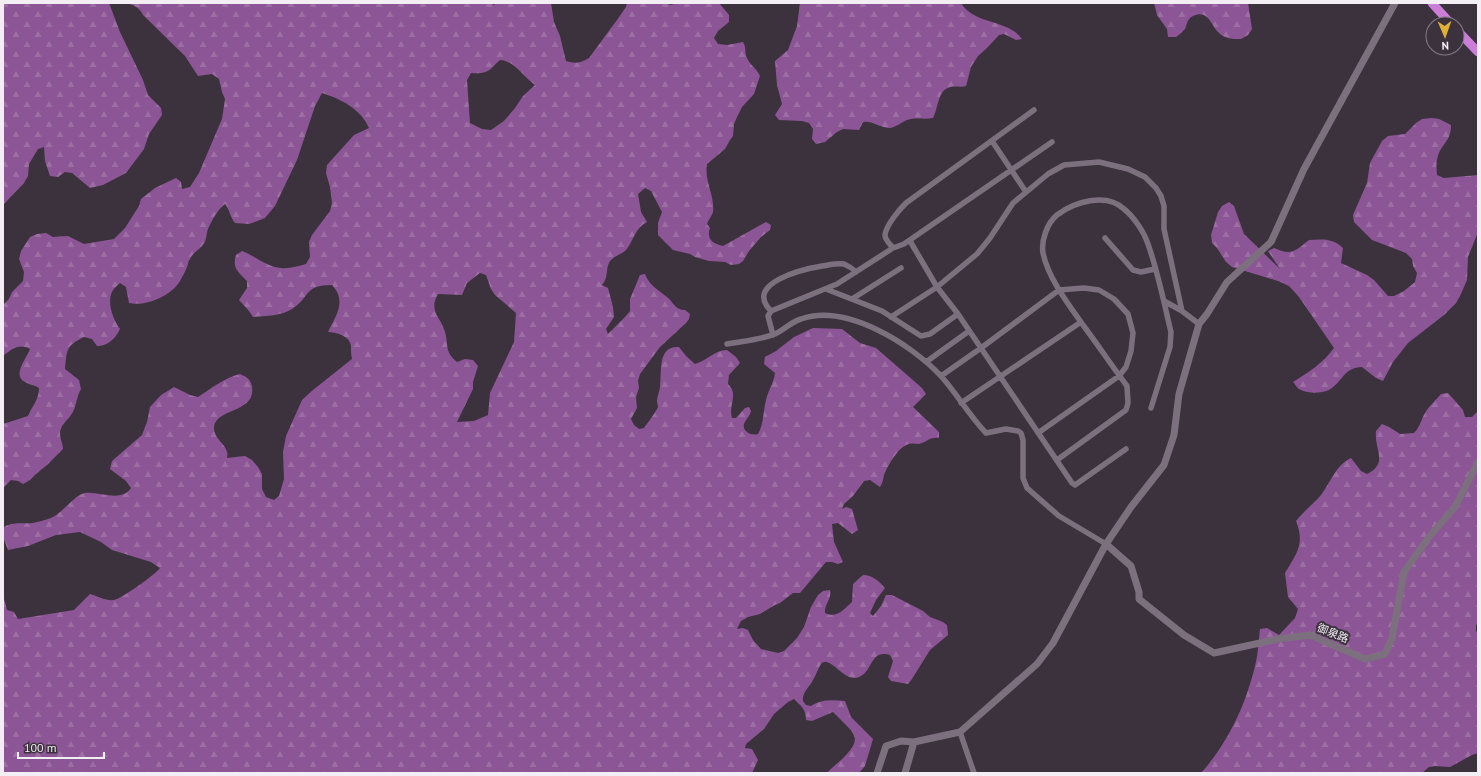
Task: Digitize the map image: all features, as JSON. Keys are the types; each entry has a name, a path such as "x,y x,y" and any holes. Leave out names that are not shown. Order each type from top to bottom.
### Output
{"highway":[{"path":"1432,3 1444,16"},
{"path":"1465,38 1478,52"}],"street":[{"path":"876,773 886,746 901,741 914,742 960,732 1037,664 1053,643 1106,544 1131,506 1164,465 1174,434 1179,394 1199,324 1227,282 1271,242 1304,169 1395,3"},
{"path":"893,248 886,240 885,234 896,213 906,203 1034,110"},
{"path":"992,141 1026,192"},
{"path":"774,335 768,316 771,311 836,284 893,248 904,244 1052,142"},
{"path":"891,317 937,287 977,254 990,238 1013,203 1048,174 1064,164 1099,162 1128,169 1145,177 1156,188 1164,206 1164,229 1182,311"},
{"path":"1057,460 1126,410 1128,403 1127,386 1059,290 1043,253 1043,243 1046,232 1056,216 1073,205 1087,201 1101,200 1123,208 1134,219 1148,242 1171,332 1170,347 1151,408"},
{"path":"1104,238 1133,270 1141,272 1155,269"},
{"path":"910,240 937,287 982,348 1072,483 1075,485 1126,449"},
{"path":"771,311 765,305 765,291 769,286 783,277 803,269 843,264 852,268 856,272"},
{"path":"852,299 901,268"},
{"path":"941,376 982,348 1059,290 1084,288 1099,290 1114,299 1128,314 1133,333 1131,351 1126,368 1119,376 1038,433"},
{"path":"826,289 882,311 921,336 930,334 958,314"},
{"path":"1164,301 1182,311 1199,324"},
{"path":"727,344 765,338 774,335 800,319 825,315 852,320 871,326 920,356 941,376 986,433 1006,429 1021,433 1023,440 1023,478 1027,488 1059,516 1106,544"},
{"path":"961,403 1081,322"},
{"path":"926,362 969,331"},
{"name":"御泉路","path":"1106,544 1130,566 1139,592 1139,599 1184,635 1214,652 1278,639 1310,635 1365,659 1385,654 1392,638 1404,572 1429,537 1455,507 1478,462"},
{"path":"960,732 974,773"},
{"path":"906,773 914,742"}],"green space":[{"path":"3,3 109,3 120,32 143,80 148,95 161,108 162,115 149,134 144,149 126,173 103,185 90,188 72,173 65,172 58,177 50,176 45,161 44,147 38,149 29,164 28,176 24,183 3,205"},
{"path":"127,3 493,3 493,5 498,3 551,3 554,22 560,36 566,61 575,63 589,58 626,7 627,3 668,3 670,5 678,3 719,3 729,15 729,22 718,31 714,38 718,44 727,45 743,42 747,58 760,76 754,94 742,107 737,117 734,124 733,136 725,149 707,164 706,170 713,206 713,212 707,224 710,228 709,235 713,242 723,246 766,222 771,225 770,230 761,237 743,261 739,264 731,265 725,262 709,261 673,250 658,235 658,223 662,212 651,191 645,188 638,194 641,212 647,222 637,231 626,250 610,261 606,279 602,285 608,288 614,317 606,329 608,334 630,311 630,299 640,275 645,274 657,290 667,297 679,309 685,310 690,314 686,323 660,347 640,374 638,381 639,388 636,397 637,408 631,419 634,425 639,429 644,428 658,407 657,399 660,388 661,367 664,355 667,350 679,347 695,364 722,350 727,350 736,357 740,363 729,375 728,384 733,392 731,409 732,418 736,418 745,408 749,407 751,411 744,424 744,429 750,434 758,434 765,404 775,373 764,364 765,357 776,351 794,337 813,328 842,329 860,343 876,348 922,388 926,394 913,407 939,432 939,438 932,438 919,444 905,445 891,461 880,487 870,480 864,481 853,496 844,504 842,509 846,507 852,509 858,530 852,534 838,523 832,524 834,542 843,562 838,564 826,562 800,593 793,593 780,603 760,614 748,617 741,621 737,629 743,628 748,630 753,640 761,649 778,653 784,651 797,638 804,627 811,607 818,595 823,591 830,590 830,596 825,613 829,615 837,614 852,602 853,584 863,575 875,579 885,588 876,600 870,613 873,616 881,606 886,595 892,595 947,625 948,635 930,650 908,684 891,681 888,677 893,661 890,655 879,655 865,673 855,678 849,677 829,663 825,662 821,664 805,693 803,701 806,705 811,706 823,701 845,701 851,717 873,739 865,766 859,773 827,773 854,745 855,741 853,733 833,712 812,721 806,720 804,710 794,699 774,714 764,729 746,744 745,748 752,749 758,760 752,773 3,773 3,595 7,610 14,612 18,619 74,610 90,594 108,600 118,599 145,581 160,568 151,562 112,550 101,542 80,532 56,535 28,546 8,550 3,537 3,528 9,524 33,523 51,518 81,494 91,493 116,496 127,492 131,488 126,481 110,469 112,461 142,435 147,422 150,407 161,395 174,387 190,395 198,397 223,381 240,374 251,382 252,395 248,402 221,416 216,421 214,431 226,449 227,458 245,456 252,460 262,474 262,489 266,497 274,500 279,496 284,479 283,452 286,436 302,400 352,359 351,346 348,340 339,334 328,332 339,308 339,297 332,285 312,289 298,305 288,311 273,315 253,317 239,300 247,288 247,281 235,267 236,255 242,251 266,264 281,268 290,268 306,264 310,257 309,242 312,235 330,211 332,203 326,173 327,165 354,135 369,128 356,110 336,98 322,93 315,106 297,160 275,206 265,218 249,224 235,223 225,204 211,222 206,240 191,257 180,281 164,296 150,302 135,304 129,303 126,287 120,283 114,289 111,294 110,305 115,321 120,329 116,336 105,345 101,346 97,346 92,339 84,337 74,343 67,352 65,369 79,380 81,389 73,412 60,431 63,449 30,480 23,484 18,481 11,480 3,488 3,424 28,416 39,392 39,388 22,380 20,376 21,367 30,349 26,347 19,347 3,356 3,305 9,299 12,292 23,281 24,272 19,259 21,251 30,237 37,234 46,233 53,237 68,236 84,244 114,239 125,228 139,206 141,199 155,188 176,178 181,182 182,189 190,187 199,173 222,119 225,99 219,79 212,74 198,76 185,56 143,15 138,8","holes":["500,60 515,66 535,85 523,96 504,121 491,130 482,129 470,123 467,80 471,73 488,71","480,273 486,275 495,295 516,313 514,342 490,393 488,415 474,421 457,422 473,389 473,382 478,366 473,360 465,359 457,362 450,355 445,332 436,314 434,305 438,294 462,295 467,283"]},
{"path":"800,3 961,3 974,15 1008,28 1022,39 1016,40 1004,34 999,35 978,56 971,67 966,86 950,87 942,93 933,118 910,119 890,128 870,122 863,122 859,130 843,129 825,142 816,144 812,139 813,129 809,123 802,121 779,120 775,115 782,104 777,85 775,61 788,50 797,26"},
{"path":"1154,3 1248,3 1252,29 1248,35 1241,39 1229,38 1220,34 1206,16 1198,14 1190,19 1185,29 1176,37 1168,37 1167,29 1157,15"},
{"path":"1422,119 1439,119 1451,125 1449,137 1438,156 1437,175 1444,178 1478,175 1478,232 1468,257 1467,280 1460,296 1456,303 1444,315 1408,343 1393,362 1383,381 1376,378 1362,367 1351,369 1336,385 1329,390 1321,392 1302,391 1293,382 1315,367 1334,348 1299,297 1289,286 1278,281 1232,267 1226,262 1212,243 1211,235 1218,212 1222,206 1229,202 1234,206 1244,234 1280,269 1268,251 1274,248 1289,252 1297,249 1309,240 1323,239 1335,242 1343,248 1341,263 1367,275 1374,280 1388,296 1394,296 1404,291 1415,282 1417,273 1413,266 1412,259 1406,253 1372,240 1354,222 1353,215 1367,183 1370,163 1382,141 1388,136 1405,134"},
{"path":"1448,393 1463,410 1465,417 1472,417 1478,411 1478,623 1476,625 1476,631 1478,634 1478,753 1450,767 1429,767 1422,773 1201,773 1230,733 1241,710 1255,668 1260,629 1267,628 1279,635 1295,618 1298,609 1288,597 1285,573 1296,554 1300,542 1299,529 1296,521 1321,495 1337,470 1346,461 1351,458 1361,471 1367,474 1374,470 1379,461 1376,431 1382,424 1400,434 1414,433 1431,405 1441,394"}]}
